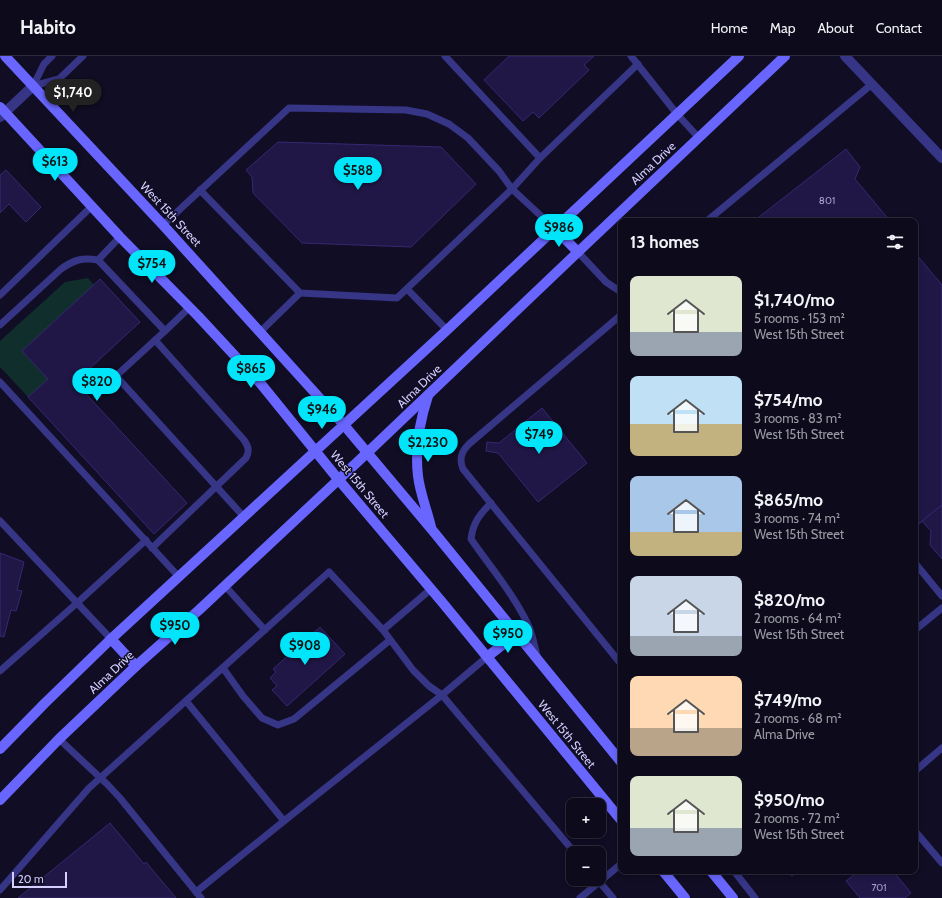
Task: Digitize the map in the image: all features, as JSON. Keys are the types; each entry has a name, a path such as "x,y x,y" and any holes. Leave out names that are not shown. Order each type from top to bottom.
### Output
{"main road":[{"name":"West 15th Street","path":"5,56 163,225 344,425 618,758"},
{"name":"Alma Drive","path":"0,749 111,639 448,330 738,56"},
{"name":"Alma Drive","path":"0,800 59,740 136,666 225,586 367,453 785,56"},
{"name":"West 15th Street","path":"2,112 120,237 190,307 261,384 618,816"},
{"path":"555,229 578,252"},
{"path":"428,395 421,422 417,463 418,477 432,531"},
{"path":"487,657 516,634"},
{"path":"111,639 136,666"},
{"path":"665,874 685,898"},
{"path":"713,874 733,898"}],"street":[{"path":"845,56 942,158"},
{"path":"2,112 33,86"}],"lane":[{"path":"33,86 44,64 52,56"},
{"path":"33,86 58,79 83,56"},
{"path":"445,56 540,158"},
{"path":"631,56 677,114 699,138"},
{"path":"200,190 300,293 397,298 638,64"},
{"path":"711,218 872,84"},
{"path":"163,225 289,108 406,110 427,114 449,124 468,138 499,171 512,188 555,229"},
{"path":"0,295 92,206"},
{"path":"98,260 120,237"},
{"path":"578,252 606,282 618,290"},
{"path":"0,326 61,269 72,262 90,258 98,260 165,331"},
{"path":"407,289 448,330"},
{"path":"260,332 300,293"},
{"path":"190,307 116,376 244,517"},
{"path":"618,318 465,448 461,463 463,469 618,660"},
{"path":"152,548 246,458 249,453 248,446 155,340"},
{"path":"0,382 179,577"},
{"path":"491,504 476,521 471,540 523,616 530,631 538,660"},
{"path":"0,521 111,639"},
{"path":"0,671 77,604 146,540"},
{"path":"918,567 942,596"},
{"path":"0,890 89,788 186,702 328,572 383,630 413,670 429,686 442,695 569,846"},
{"path":"225,586 265,630"},
{"path":"383,630 430,589"},
{"path":"918,628 942,608"},
{"path":"223,668 243,696 262,718 278,725 294,719 390,640"},
{"path":"196,892 442,695 487,657"},
{"path":"186,702 284,822"},
{"path":"59,740 120,798 201,898"},
{"path":"918,768 942,748"},
{"path":"918,835 942,863"},
{"path":"606,874 618,866"},
{"path":"736,874 755,898"},
{"path":"580,898 592,886"},
{"path":"603,886 612,898"}],"green space":[{"path":"88,278 94,285 22,351 48,379 28,397 0,367 0,341 65,282"}],"building":[{"path":"509,56 594,56 584,65 589,70 539,118 533,112 523,121 484,80"},
{"path":"278,142 441,147 476,184 411,247 302,243 253,193 252,177 246,170"},
{"path":"846,149 860,167 855,179 888,218 758,218"},
{"path":"6,170 41,207 26,222 9,204 0,213 0,175"},
{"path":"918,256 942,285 942,505 919,524"},
{"path":"100,279 140,322 75,382 187,503 154,534 28,397 48,379 22,351"},
{"path":"542,408 587,463 538,502 498,453 486,451 487,442 499,443"},
{"path":"942,505 942,559 930,545 931,531 922,521"},
{"path":"0,553 24,562 17,590 22,591 16,611 11,610 4,637 0,636"},
{"path":"320,627 345,654 287,706 272,690 277,686 270,678 276,672 273,669"},
{"path":"110,823 144,864 146,862 176,898 18,898"},
{"path":"855,874 895,874 911,893 905,898 860,898 846,881"}]}
